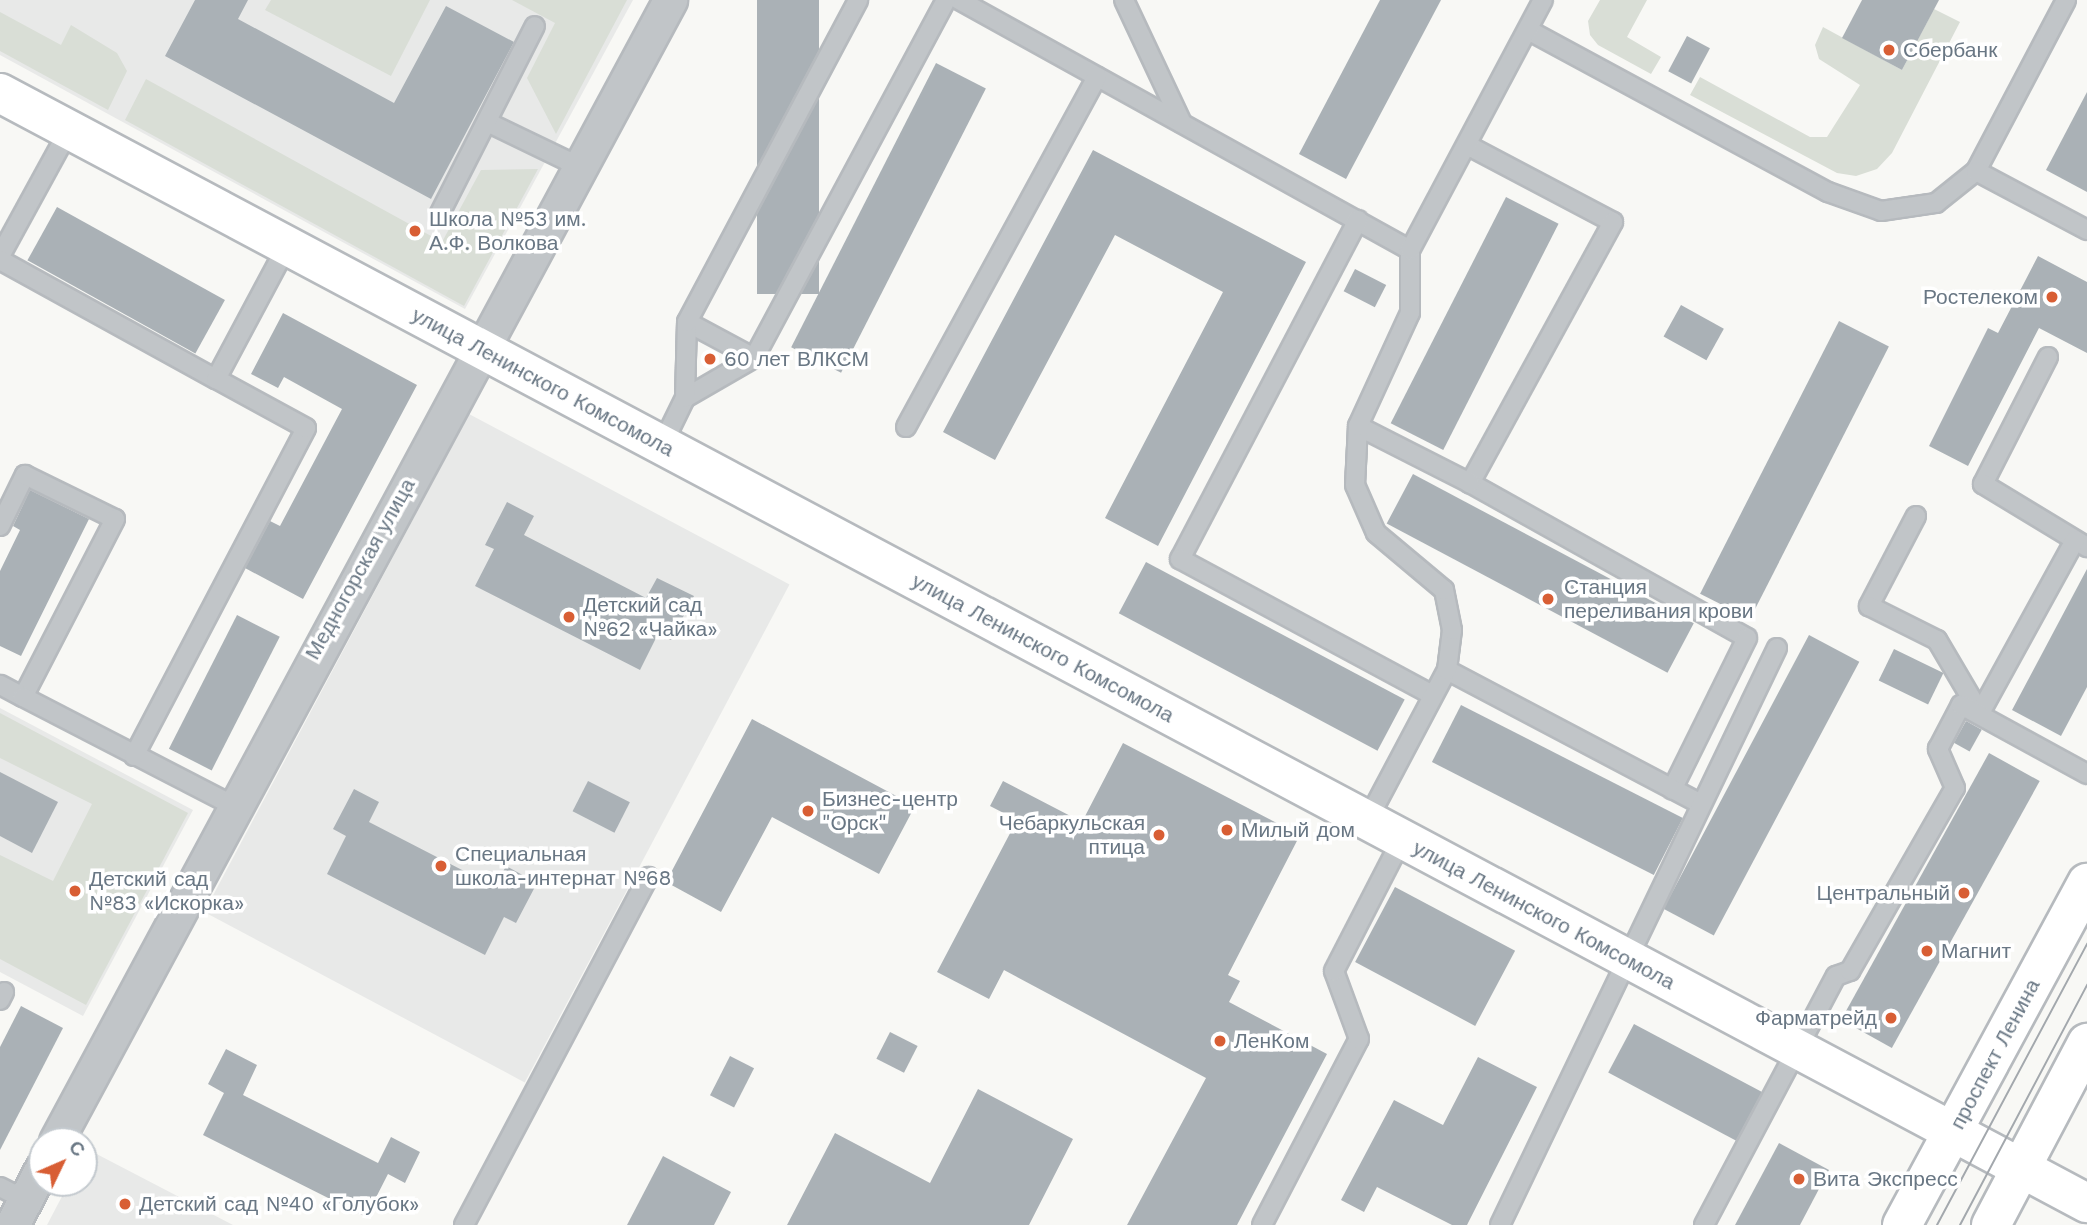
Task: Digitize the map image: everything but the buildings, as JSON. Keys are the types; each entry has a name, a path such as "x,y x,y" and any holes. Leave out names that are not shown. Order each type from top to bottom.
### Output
{"street":[{"name":"Медногорская улица","path":"63,1127 232,805 670,0"},
{"name":"улица Ленинского Комсомола","path":"0,93 2087,1203"},
{"name":"проспект Ленина","path":"1902,1225 2087,883"},
{"path":"1991,1225 2087,1043"},
{"path":"12,1204 28,1185"}],"lane":[{"path":"662,446 685,398 687,322 858,0"},
{"path":"685,398 754,358 946,0"},
{"path":"959,0 1410,250"},
{"path":"1367,821 1447,670 1452,630 1444,590 1376,533 1355,485 1358,426 1410,313 1410,250 1543,0"},
{"path":"1528,30 1828,191 1881,211 1936,203 1976,171 2066,0"},
{"path":"1128,1 1182,123"},
{"path":"438,217 535,26"},
{"path":"906,427 1097,77"},
{"path":"486,122 578,166"},
{"path":"68,130 0,258 306,428 134,756"},
{"path":"1467,145 1612,222 1470,483"},
{"path":"1976,171 2087,230"},
{"path":"1358,220 1180,559 1433,695"},
{"path":"216,379 287,246"},
{"path":"687,322 754,358"},
{"path":"1980,713 2081,543 1983,484 2048,357"},
{"path":"1358,426 1470,483 1747,638 1672,790"},
{"path":"0,526 25,475 115,519 23,697"},
{"path":"1916,516 1868,606 1937,640 1980,713"},
{"path":"1500,1225 1699,803 1777,648"},
{"path":"1447,670 1699,803"},
{"path":"0,685 232,805"},
{"path":"1704,1225 1836,976 1850,971 1955,788 1938,749 1961,705 1980,713 2087,774"},
{"path":"1262,1225 1359,1039 1334,971 1402,839"},
{"path":"464,1225 648,877"}],"shaded area":[{"name":"Школа №53 им. А.Ф. Волкова","path":"0,0 633,0 465,309 0,55"},
{"path":"271,0 430,0 391,76 265,10"},
{"path":"512,0 627,0 556,134 527,78 555,23"},
{"path":"1600,0 1647,0 1627,37 1661,57 1651,74 1598,45 1590,35 1588,21"},
{"path":"1934,9 1960,22 1892,153 1877,169 1856,176 1837,173 1690,95 1700,77 1810,137 1827,137 1860,85 1819,59 1815,45 1823,27 1902,70"},
{"path":"0,12 61,45 71,25 117,53 127,71 108,110 0,51"},
{"path":"146,79 442,242 481,170 538,169 464,306 125,120"},
{"path":"469,414 790,584 525,1082 204,912"},
{"name":"Детский сад №83 «Искорка»","path":"0,708 193,810 83,1016 0,972"},
{"name":"Детский сад №83 «Искорка»","path":"0,713 188,813 86,1005 0,959 0,855 53,881 92,804 0,758"},
{"name":"Детский сад №40 «Голубок»","path":"98,1155 233,1225 47,1225 62,1197 98,1197"}],"tram line":[{"path":"1937,1225 2087,944"},
{"path":"1960,1225 2087,985"}],"place":[{"name":"Сбербанк","path":"1889,50"},
{"name":"Школа №53 им. А.Ф. Волкова","path":"415,231"},
{"name":"Ростелеком","path":"2052,297"},
{"name":"60 лет ВЛКСМ","path":"710,359"},
{"name":"Станция переливания крови","path":"1548,599"},
{"name":"Детский сад №62 «Чайка»","path":"569,617"},
{"name":"Бизнес-центр \"Орск\"","path":"808,811"},
{"name":"Милый дом","path":"1227,830"},
{"name":"Чебаркульская птица","path":"1159,835"},
{"name":"Специальная школа-интернат №68","path":"441,866"},
{"name":"Детский сад №83 «Искорка»","path":"75,891"},
{"name":"Центральный","path":"1964,893"},
{"name":"Магнит","path":"1927,951"},
{"name":"Фарматрейд","path":"1891,1018"},
{"name":"ЛенКом","path":"1220,1041"},
{"name":"Вита Экспресс","path":"1799,1179"},
{"name":"Детский сад №40 «Голубок»","path":"125,1204"}]}
